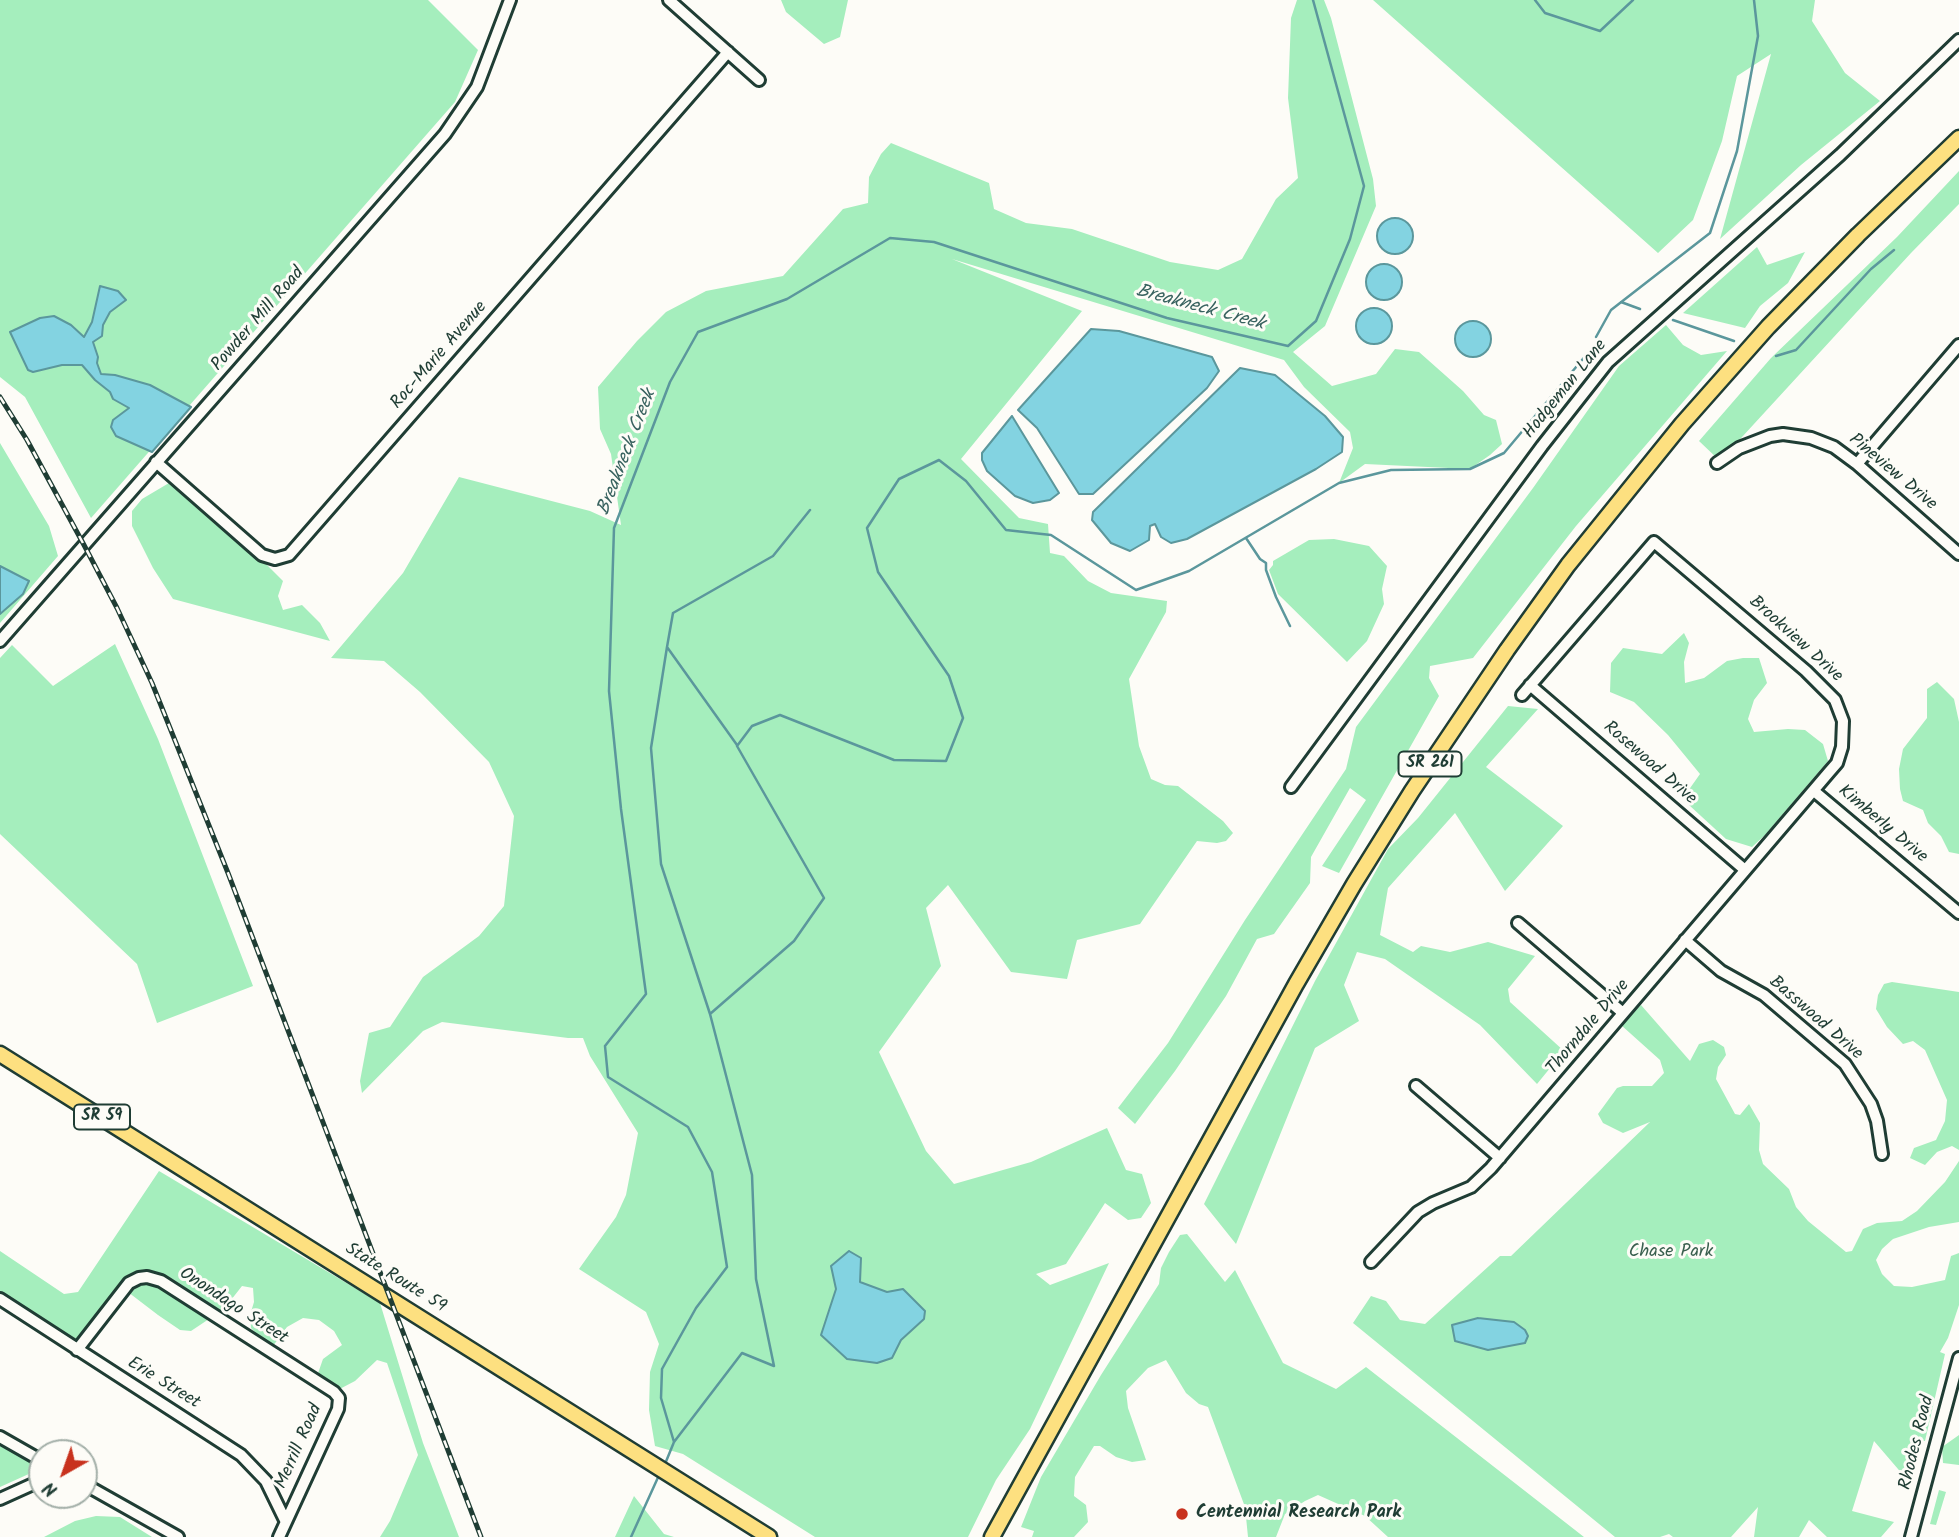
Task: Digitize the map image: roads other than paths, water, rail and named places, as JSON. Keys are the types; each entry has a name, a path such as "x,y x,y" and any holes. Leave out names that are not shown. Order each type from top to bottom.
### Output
{"main road":[{"name":"SR 261","path":"992,1537 1289,996 1354,884 1420,779 1507,650 1568,565 1690,415 1768,327 1959,138"},
{"name":"State Route 59","path":"0,1054 769,1537"}],"street":[{"name":"Powder Mill Road","path":"0,641 397,190 458,117 477,87 510,0"},
{"path":"669,0 759,80"},
{"name":"Hodgeman Lane","path":"1291,787 1594,377 1621,349 1850,146 1959,40"},
{"name":"Roc-Marie Avenue","path":"156,462 262,555 275,559 289,555 728,52"},
{"path":"1857,464 1959,345"},
{"name":"Pineview Drive","path":"1717,463 1754,441 1783,434 1823,442 1857,464 1959,554"},
{"name":"Brookview Drive","path":"1531,685 1654,542 1806,671 1835,700 1843,721 1842,747 1837,763 1814,791"},
{"path":"1522,695 1531,685"},
{"name":"Rosewood Drive","path":"1531,685 1745,870"},
{"name":"Thorndale Drive","path":"1371,1262 1418,1212 1479,1181 1814,791"},
{"name":"Kimberly Drive","path":"1814,791 1959,913"},
{"path":"1518,923 1623,1013"},
{"name":"Basswood Drive","path":"1685,940 1721,971 1764,995 1845,1064 1871,1104 1877,1121 1882,1153"},
{"path":"1416,1086 1500,1158"},
{"name":"Onondago Street","path":"77,1350 129,1283 147,1277 161,1281 316,1380"},
{"name":"Erie Street","path":"0,1299 241,1455 266,1481 285,1520"},
{"name":"Rhodes Road","path":"1911,1537 1959,1358"},
{"name":"Merrill Road","path":"279,1537 338,1409 339,1398 316,1380"},
{"path":"0,1437 28,1453"},
{"path":"0,1499 28,1486"},
{"path":"98,1492 178,1537"}],"water":[{"path":"1395,218 1408,223 1413,236 1408,249 1395,254 1382,249 1377,236 1382,223"},
{"path":"1384,264 1397,269 1402,282 1397,295 1384,300 1371,295 1366,282 1371,269"},
{"path":"100,286 118,291 126,300 110,312 103,325 102,336 93,342 101,374 150,385 191,407 152,452 116,436 111,427 113,420 129,408 113,399 110,392 82,365 62,365 33,372 28,370 10,332 40,318 54,316 71,325 84,337 92,322"},
{"path":"1374,308 1387,313 1392,326 1387,339 1374,344 1361,339 1356,326 1361,313"},
{"path":"1473,321 1486,326 1491,339 1486,352 1473,357 1460,352 1455,339 1460,326"},
{"path":"1091,329 1119,331 1212,357 1219,371 1207,388 1093,494 1079,494 1037,428 1018,410"},
{"path":"1240,368 1275,375 1325,416 1343,437 1342,452 1187,539 1171,543 1161,537 1155,524 1150,526 1149,540 1130,551 1111,543 1092,520 1093,512"},
{"path":"1012,416 1059,493 1050,500 1033,503 1015,496 987,471 982,460 982,453"},
{"path":"0,566 29,581 23,594 0,614"},
{"path":"849,1251 861,1258 860,1282 887,1292 903,1289 925,1311 924,1319 901,1340 892,1358 877,1363 847,1359 821,1335 836,1289 831,1266"},
{"path":"1478,1318 1514,1322 1525,1330 1528,1336 1525,1343 1488,1350 1455,1341 1452,1325"}],"waterway":[{"name":"Breakneck Creek","path":"674,1442 661,1398 662,1369 696,1308 727,1267 712,1172 688,1127 608,1077 605,1046 646,994 621,809 609,691 614,528 670,382 698,332 787,299 890,238 934,242 1167,318 1288,346 1316,321 1350,239 1364,186 1313,0"},
{"path":"1535,0 1545,13 1600,31 1633,0"},
{"path":"1596,337 1611,310 1710,233 1737,151 1758,36 1754,0"},
{"path":"1776,356 1796,350 1871,269 1894,250"},
{"path":"1621,302 1640,309"},
{"path":"1673,320 1734,341"},
{"path":"665,1464 674,1442 742,1353 774,1366 756,1279 752,1175 710,1014 794,941 824,898 737,746 752,726 780,715 894,760 946,761 963,718 949,676 878,572 867,528 899,479 939,460 966,481 1006,530 1051,535 1136,590 1189,571 1339,483 1391,470 1470,469 1504,453 1587,354"},
{"path":"737,745 667,647 673,613 773,556 810,510"},
{"path":"1246,538 1260,559 1266,563 1276,597 1290,626"},
{"path":"667,647 651,748 661,864 710,1014"},
{"name":"Breakneck Creek","path":"631,1537 660,1473"}],"railway":[{"path":"0,397 27,440 84,545 152,683 228,873 481,1537"}],"place":[{"name":"Centennial Research Park","path":"1182,1514"}],"park label":[{"name":"Chase Park","path":"1671,1253"}]}
